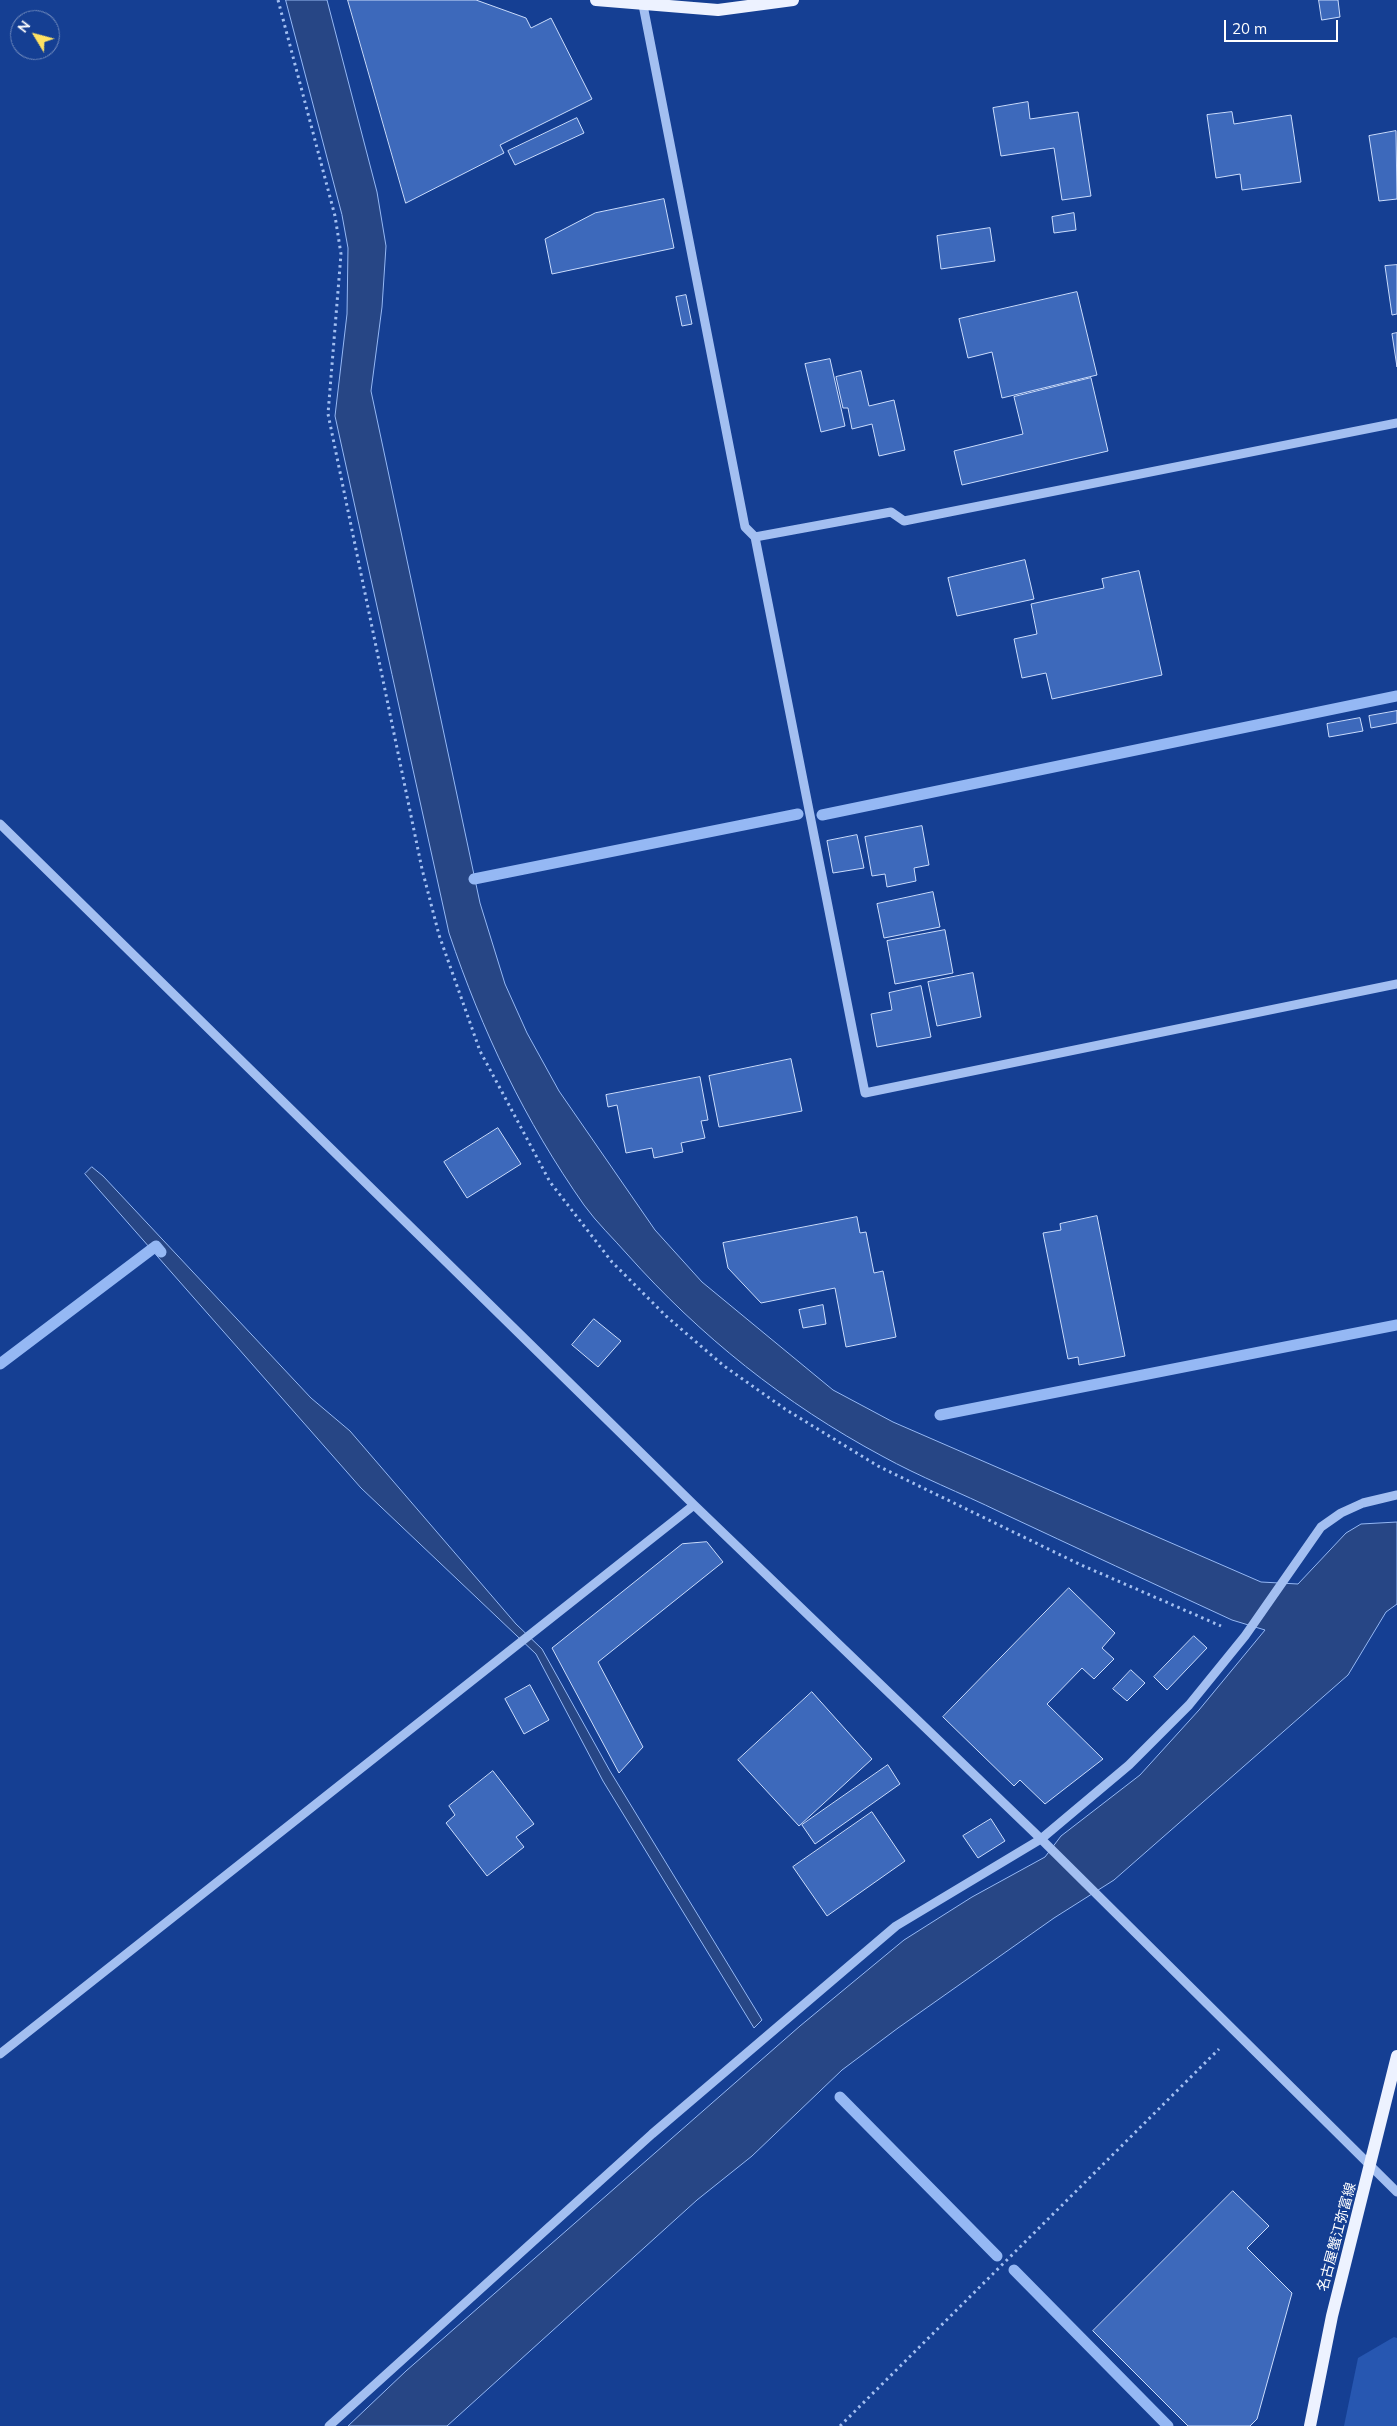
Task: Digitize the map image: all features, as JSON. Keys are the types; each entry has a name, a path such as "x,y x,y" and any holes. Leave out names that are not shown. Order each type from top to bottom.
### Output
{"main road":[{"path":"596,0 718,10 793,0"},
{"name":"名古屋蟹江弥富線","path":"1310,2426 1332,2316 1397,2056"}],"street":[{"path":"643,5 746,527 755,537 865,1094 1397,984"},
{"path":"755,537 891,512 904,521 1397,422"},
{"path":"0,824 694,1505 1041,1839 1397,2192"},
{"path":"329,2426 652,2134 896,1926 1041,1839 1129,1765 1189,1705 1246,1634 1321,1527 1341,1513 1363,1503 1397,1495"},
{"path":"0,2054 694,1505"}],"path":[{"path":"278,0 335,216 341,254 328,414 422,869 439,935 480,1051 550,1182 612,1262 666,1316 724,1366 792,1414 878,1466 1079,1564 1246,1634"},
{"path":"840,2426 1236,2032"}],"shaded area":[{"path":"286,0 327,0 377,192 386,246 382,307 371,391 480,903 505,984 527,1033 559,1091 655,1230 702,1282 833,1390 893,1422 1261,1582 1298,1584 1346,1533 1361,1524 1397,1522 1397,1604 1386,1612 1348,1675 1114,1880 1054,1918 898,2028 842,2070 752,2156 697,2200 447,2426 348,2426 406,2371 800,2026 904,1940 972,1897 1045,1857 1061,1836 1140,1775 1199,1710 1265,1630 1232,1620 911,1471 846,1436 811,1414 778,1391 714,1340 655,1284 589,1212 543,1141 524,1108 491,1040 449,933 335,416 347,314 348,248 342,215"},
{"path":"92,1167 103,1176 311,1398 350,1431 516,1624 542,1649 610,1771 762,2020 754,2028 603,1781 536,1654 361,1488 85,1174"},
{"path":"1394,2337 1397,2338 1397,2426 1344,2426 1358,2358"}],"building":[{"path":"348,0 476,0 526,18 531,28 551,18 592,99 500,145 504,153 406,203"},
{"path":"1319,0 1338,0 1340,17 1322,20"},
{"path":"1028,102 1030,119 1078,112 1091,196 1062,200 1054,148 1001,156 993,108"},
{"path":"1232,112 1234,124 1291,115 1301,182 1242,190 1240,174 1216,178 1207,115"},
{"path":"577,118 584,133 515,165 508,151"},
{"path":"1396,131 1397,199 1379,201 1369,136"},
{"path":"664,199 674,248 552,274 545,239 595,213"},
{"path":"1074,213 1076,230 1054,233 1052,217"},
{"path":"990,228 995,261 941,269 937,236"},
{"path":"1397,265 1397,314 1392,315 1385,266"},
{"path":"1077,292 1097,375 1002,398 992,352 968,358 959,319"},
{"path":"686,295 692,324 682,326 676,297"},
{"path":"1397,333 1397,367 1392,334"},
{"path":"830,359 845,426 821,432 805,364"},
{"path":"861,371 869,406 894,400 905,450 879,456 872,424 852,429 848,408 843,408 836,377"},
{"path":"1091,378 1108,451 962,485 954,451 1023,434 1014,397"},
{"path":"1025,560 1034,599 957,616 948,578"},
{"path":"1139,571 1162,675 1052,699 1046,673 1022,678 1014,639 1037,634 1031,604 1104,588 1102,579"},
{"path":"1397,711 1397,723 1371,728 1369,716"},
{"path":"1360,718 1363,731 1329,737 1327,724"},
{"path":"922,826 929,865 914,868 916,881 887,887 885,874 872,876 865,837"},
{"path":"857,835 864,868 833,873 827,841"},
{"path":"933,892 940,927 884,938 877,904"},
{"path":"945,930 953,973 895,984 887,941"},
{"path":"973,973 981,1017 937,1026 928,982"},
{"path":"921,986 931,1037 877,1047 871,1014 892,1010 889,993"},
{"path":"791,1059 802,1111 719,1127 709,1076"},
{"path":"700,1077 708,1120 701,1121 705,1138 681,1143 683,1152 654,1158 652,1148 626,1153 617,1105 608,1107 606,1095"},
{"path":"498,1128 521,1164 467,1198 444,1162"},
{"path":"1097,1216 1125,1356 1079,1365 1078,1357 1068,1359 1043,1233 1061,1230 1060,1224"},
{"path":"857,1217 860,1233 866,1232 874,1273 883,1271 896,1337 846,1347 835,1288 761,1303 728,1268 723,1243"},
{"path":"823,1305 826,1324 803,1328 799,1310"},
{"path":"594,1319 621,1341 598,1367 572,1345"},
{"path":"707,1542 723,1562 598,1662 643,1747 619,1773 552,1648 682,1544"},
{"path":"1069,1588 1115,1633 1102,1648 1114,1659 1094,1679 1082,1668 1047,1704 1103,1759 1045,1804 1020,1780 1014,1786 943,1717"},
{"path":"1194,1636 1207,1648 1167,1690 1154,1677"},
{"path":"1131,1670 1145,1683 1127,1701 1113,1689"},
{"path":"530,1685 549,1720 524,1734 505,1699"},
{"path":"812,1692 872,1759 799,1826 738,1760"},
{"path":"888,1765 900,1784 815,1844 802,1825"},
{"path":"493,1771 534,1824 516,1837 524,1847 487,1876 446,1823 455,1815 449,1806"},
{"path":"872,1812 905,1861 827,1916 793,1867"},
{"path":"991,1819 1005,1841 978,1858 963,1836"},
{"path":"1233,2191 1269,2226 1247,2248 1292,2293 1257,2419 1250,2426 1188,2426 1093,2331"}],"waterway":[{"path":"822,815 1397,696"},
{"path":"474,879 798,814"},
{"path":"0,1364 156,1246 161,1252"},
{"path":"940,1415 1397,1325"},
{"path":"840,2097 997,2256"},
{"path":"1014,2270 1168,2426"}]}
